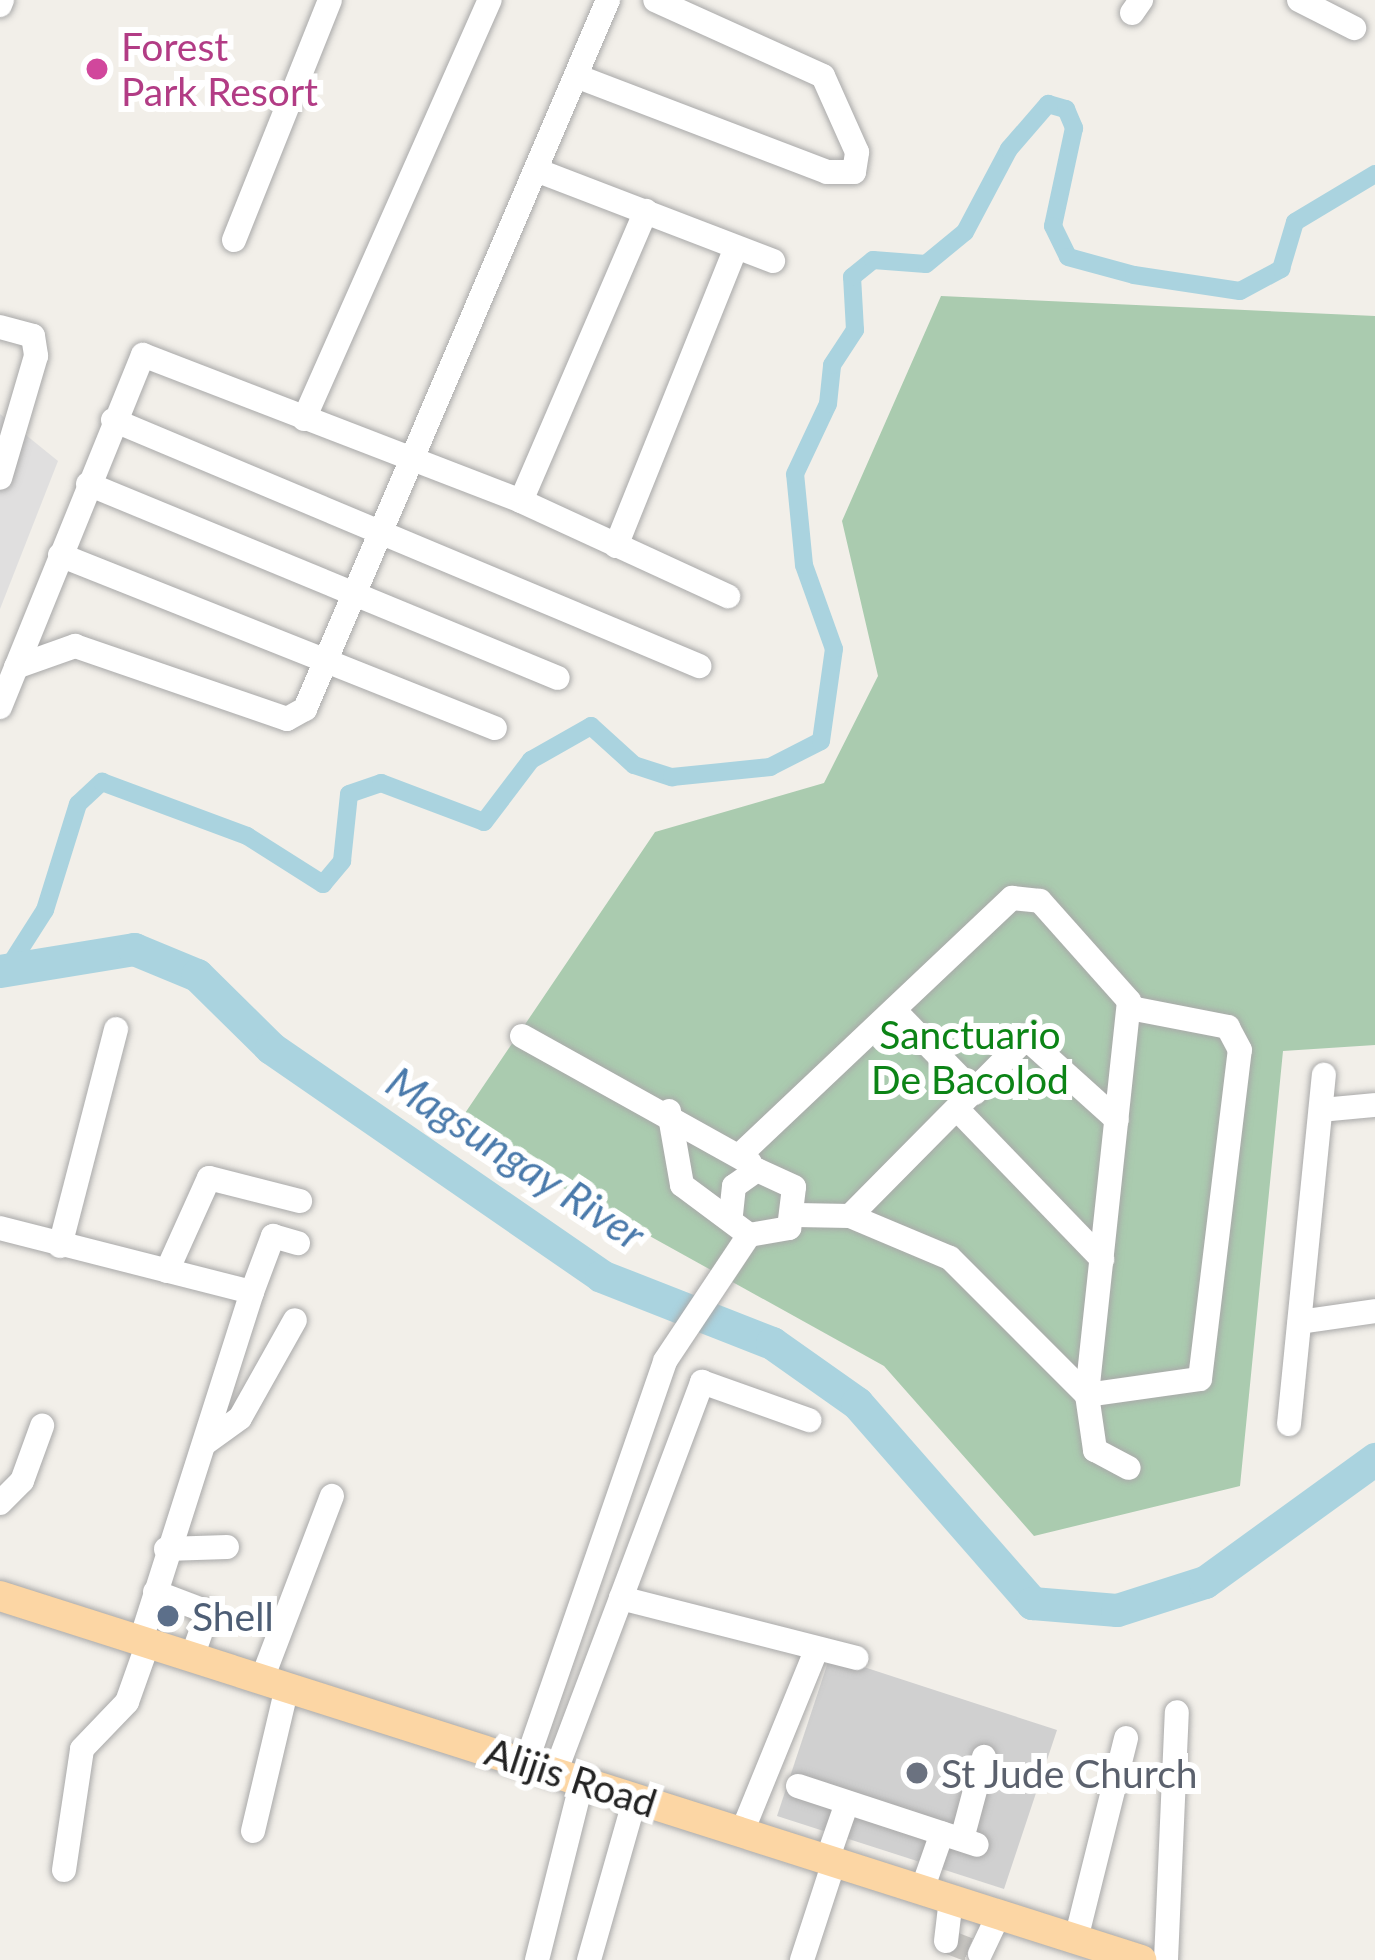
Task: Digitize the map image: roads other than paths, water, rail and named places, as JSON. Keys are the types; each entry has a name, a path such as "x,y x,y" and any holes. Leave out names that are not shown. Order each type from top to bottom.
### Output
{"main road":[{"name":"Alijis Road","path":"0,1596 1142,1960"}],"street":[{"path":"234,240 330,0"},
{"path":"304,419 490,0"},
{"path":"16,668 75,646 287,719 305,709 386,531 608,0"},
{"path":"576,76 827,172 854,172 857,152 823,76 655,0"},
{"path":"1299,0 1354,28"},
{"path":"536,170 773,261"},
{"path":"521,501 646,211"},
{"path":"616,546 736,248"},
{"path":"0,327 33,336 36,356 0,478"},
{"path":"0,707 137,361 152,355 521,501 728,596"},
{"path":"113,421 386,531 699,666"},
{"path":"88,484 558,678"},
{"path":"60,555 495,728"},
{"path":"730,1214 734,1186 749,1162 896,1012 1026,892 1118,976 1130,1008 1087,1395 1095,1450 1129,1468"},
{"path":"1087,1395 1187,1385 1207,1365 1240,1050 1228,1027 1130,1008"},
{"path":"896,1012 1102,1259"},
{"path":"60,1246 116,1029"},
{"path":"522,1036 669,1111 794,1187 796,1215 777,1236 749,1235 730,1214 682,1185 669,1111"},
{"path":"850,1216 1033,1036 1117,1120"},
{"path":"1289,1424 1324,1075"},
{"path":"1321,1110 1375,1106"},
{"path":"167,1271 209,1178 300,1201"},
{"path":"796,1215 850,1216 950,1258 1087,1395"},
{"path":"0,1228 252,1292"},
{"path":"537,1960 554,1772 676,1337 719,1268 749,1235"},
{"path":"64,1870 82,1749 127,1702 166,1549 252,1292 273,1236 298,1243"},
{"path":"1300,1322 1375,1311"},
{"path":"204,1444 240,1418 295,1320"},
{"path":"554,1772 702,1382 809,1420"},
{"path":"0,1503 22,1481 42,1426"},
{"path":"253,1831 275,1683 332,1496"},
{"path":"166,1549 227,1547"},
{"path":"155,1592 208,1612 192,1657"},
{"path":"621,1598 856,1658"},
{"path":"742,1832 816,1651"},
{"path":"1166,1960 1177,1712"},
{"path":"1076,1939 1126,1738"},
{"path":"946,1941 936,1894 960,1839 984,1757"},
{"path":"798,1786 960,1839"},
{"path":"590,1960 634,1798"},
{"path":"802,1960 847,1803"},
{"path":"980,1954 999,1914"}],"waterway":[{"path":"8,968 45,910 78,804 102,782 247,836 323,884 342,861 349,794 381,783 484,822 531,760 591,726 634,765 672,777 770,767 821,741 834,649 804,565 795,474 828,404 832,365 855,330 852,277 873,260 926,264 965,232 1009,149 1048,104 1066,109 1074,128 1053,226 1068,257 1134,275 1240,291 1281,269 1295,222 1375,174"},
{"name":"Magsungay River","path":"0,971 134,949 197,975 271,1048 601,1276 772,1343 857,1403 1032,1603 1117,1610 1205,1582 1375,1459"}],"tunnel":[{"path":"946,1941 980,1954"}],"place":[{"name":"Forest Park Resort","path":"97,69"},
{"name":"Shell","path":"168,1616"},
{"name":"St Jude Church","path":"917,1773"}],"park label":[{"name":"Sanctuario De Bacolod","path":"970,1058"}]}
